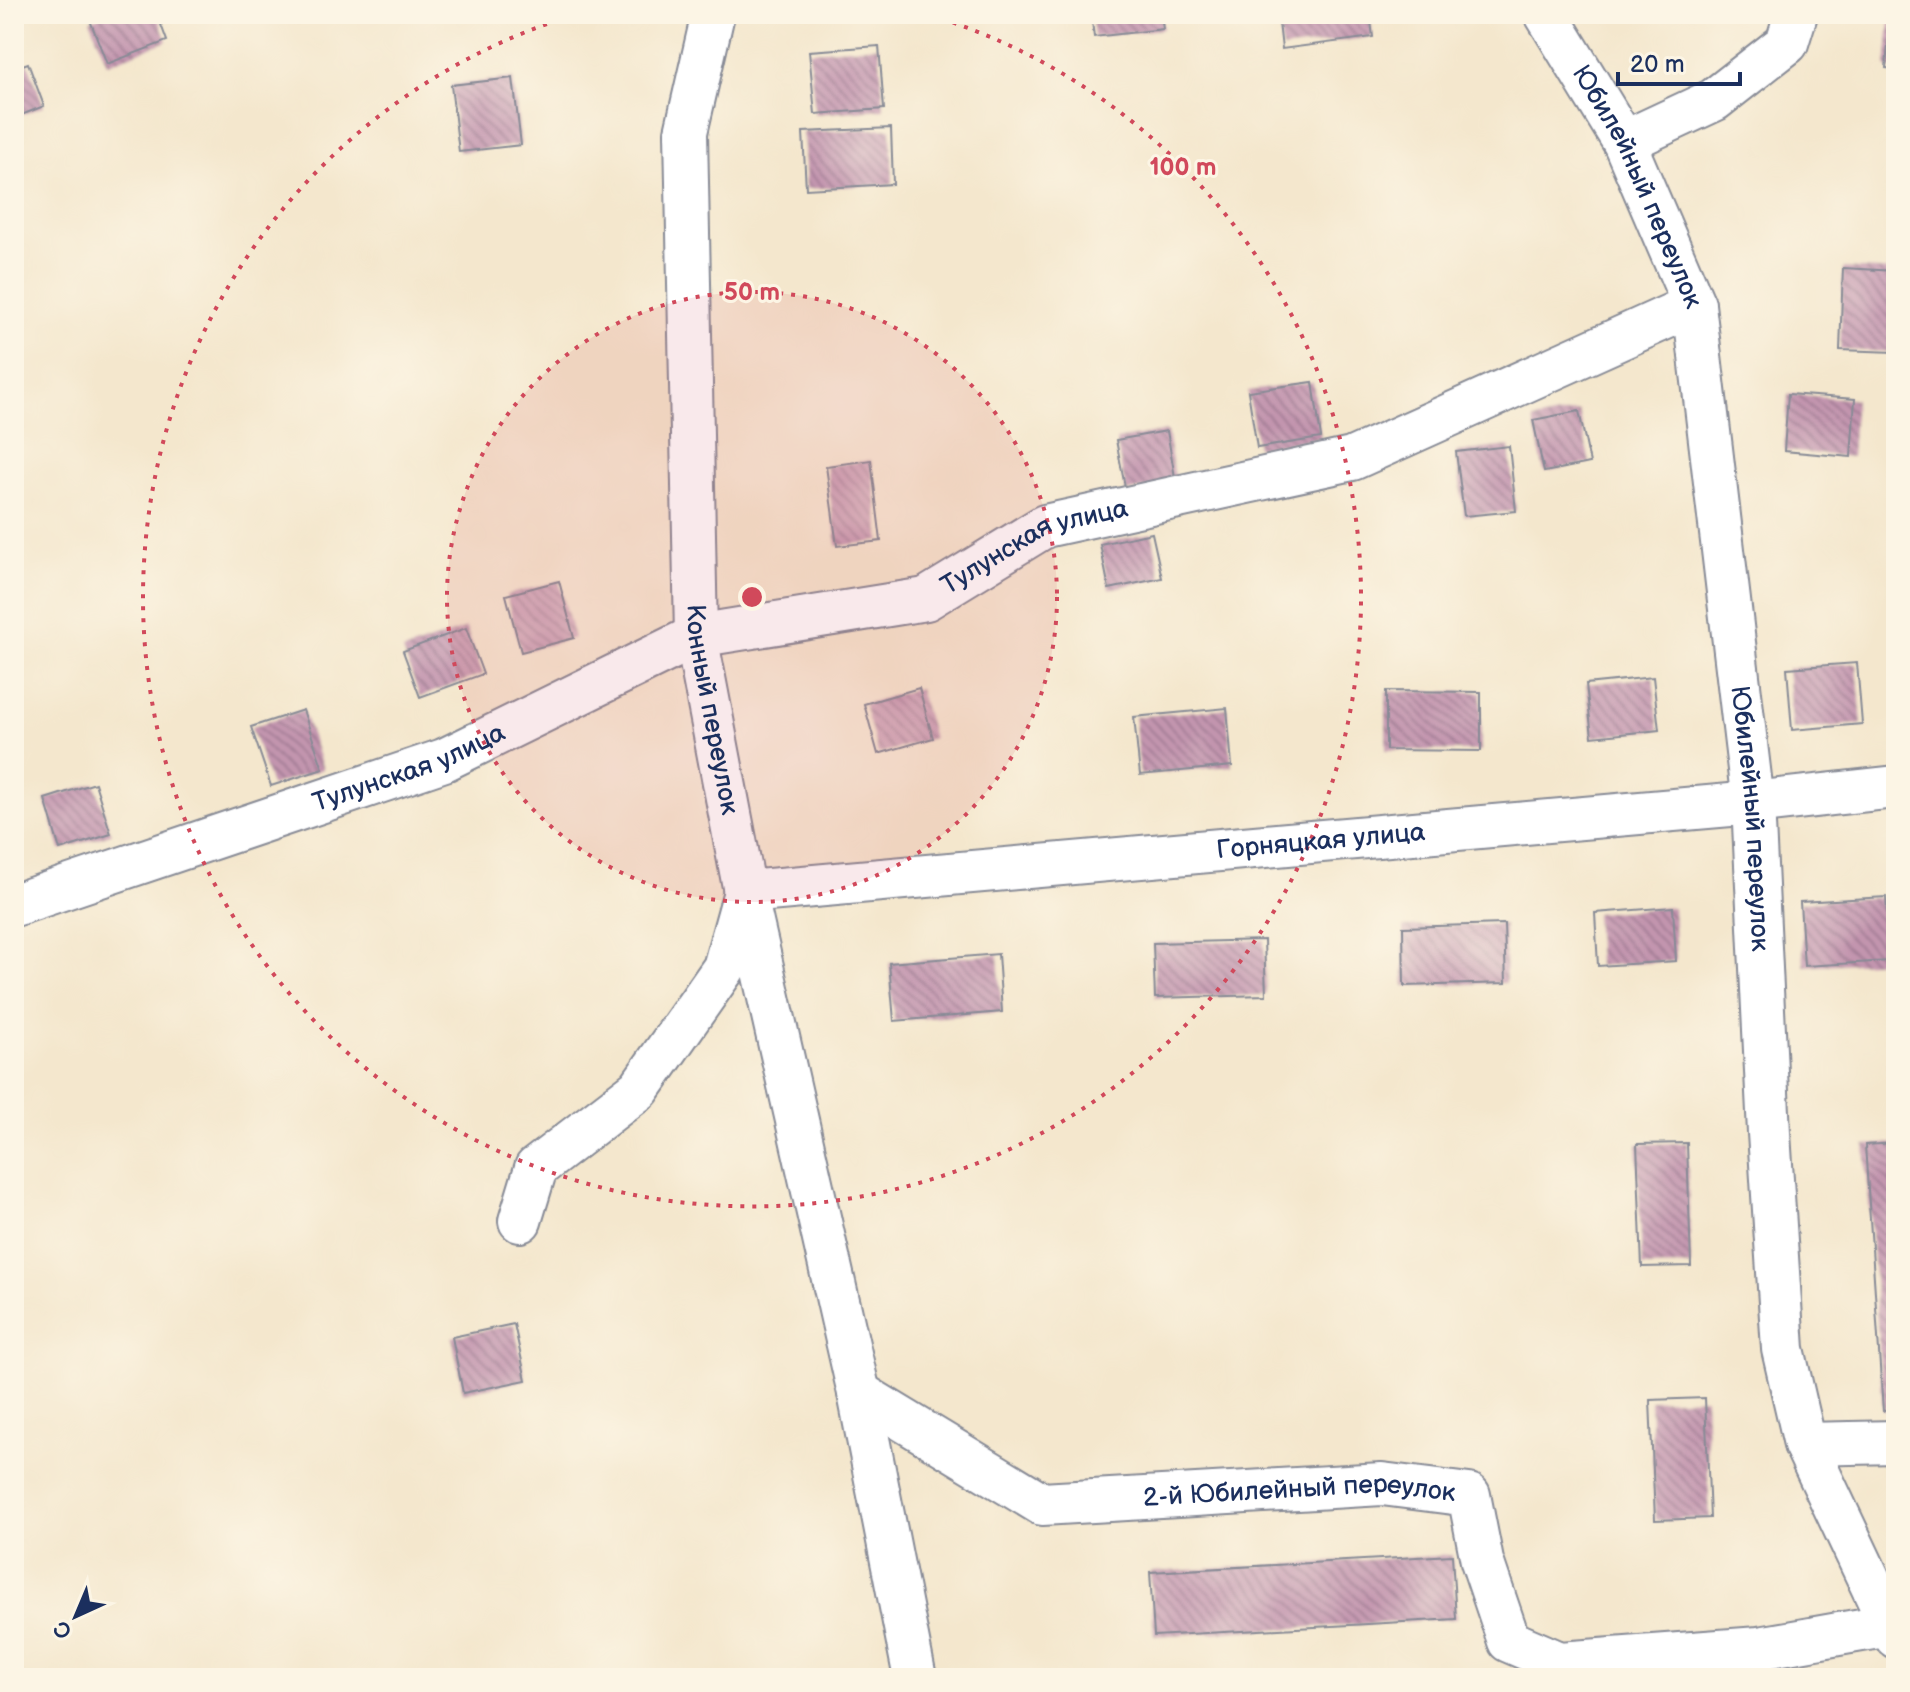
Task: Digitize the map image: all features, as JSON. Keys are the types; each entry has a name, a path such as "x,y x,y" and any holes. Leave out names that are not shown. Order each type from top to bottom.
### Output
{"street":[{"name":"Конный переулок","path":"713,14 686,132 696,636 745,892 859,1393 915,1678"},
{"name":"Юбилейный переулок","path":"1546,14 1624,142 1694,305 1753,803 1783,1349 1805,1444 1893,1631"},
{"path":"1624,142 1714,100 1787,43 1796,14"},
{"name":"Тулунская улица","path":"14,905 444,760 696,636 926,599 1045,526 1352,459 1694,305"},
{"name":"Горняцкая улица","path":"745,892 1753,803 1896,787"},
{"path":"520,1221 536,1168 639,1089 724,968 745,892"},
{"name":"2-й Юбилейный переулок","path":"859,1393 1042,1504 1382,1484 1469,1495 1482,1561 1509,1641 1560,1663 1759,1648 1893,1631"},
{"path":"1805,1444 1896,1442"}],"building":[{"path":"106,14 157,14 167,41 107,64 90,20"},
{"path":"1091,14 1161,14 1163,29 1094,37"},
{"path":"1278,14 1370,14 1373,37 1282,49"},
{"path":"1890,20 1896,21 1896,69 1886,68"},
{"path":"879,46 884,109 815,114 809,51"},
{"path":"28,63 44,106 14,118 14,68"},
{"path":"513,78 521,145 459,152 451,85"},
{"path":"891,128 893,184 806,189 803,132"},
{"path":"1843,268 1896,271 1895,352 1840,350"},
{"path":"1313,382 1321,438 1257,448 1248,391"},
{"path":"1788,394 1855,399 1851,457 1784,451"},
{"path":"1579,411 1590,463 1544,472 1533,420"},
{"path":"1167,431 1176,483 1126,492 1116,440"},
{"path":"1509,446 1516,511 1464,516 1456,452"},
{"path":"871,460 881,541 837,546 826,466"},
{"path":"1152,533 1162,578 1109,589 1100,544"},
{"path":"559,581 574,638 521,652 506,595"},
{"path":"466,628 483,674 420,697 403,651"},
{"path":"1857,663 1862,724 1792,730 1787,668"},
{"path":"1653,677 1659,730 1592,737 1586,684"},
{"path":"919,688 933,738 878,754 864,704"},
{"path":"1386,691 1481,692 1481,751 1386,750"},
{"path":"1227,708 1232,766 1140,775 1134,717"},
{"path":"303,710 323,769 271,786 251,727"},
{"path":"95,783 111,834 60,850 45,799"},
{"path":"1886,897 1890,961 1804,966 1800,902"},
{"path":"1673,907 1676,961 1598,966 1595,913"},
{"path":"1504,924 1506,983 1404,986 1403,927"},
{"path":"1264,940 1266,995 1155,998 1153,943"},
{"path":"998,954 1002,1012 894,1021 889,963"},
{"path":"1687,1143 1691,1266 1642,1267 1637,1144"},
{"path":"1896,1143 1896,1410 1883,1411 1865,1145"},
{"path":"514,1324 526,1380 463,1393 452,1337"},
{"path":"1705,1398 1710,1518 1655,1520 1650,1400"},
{"path":"1452,1555 1456,1619 1154,1636 1150,1572"}]}
